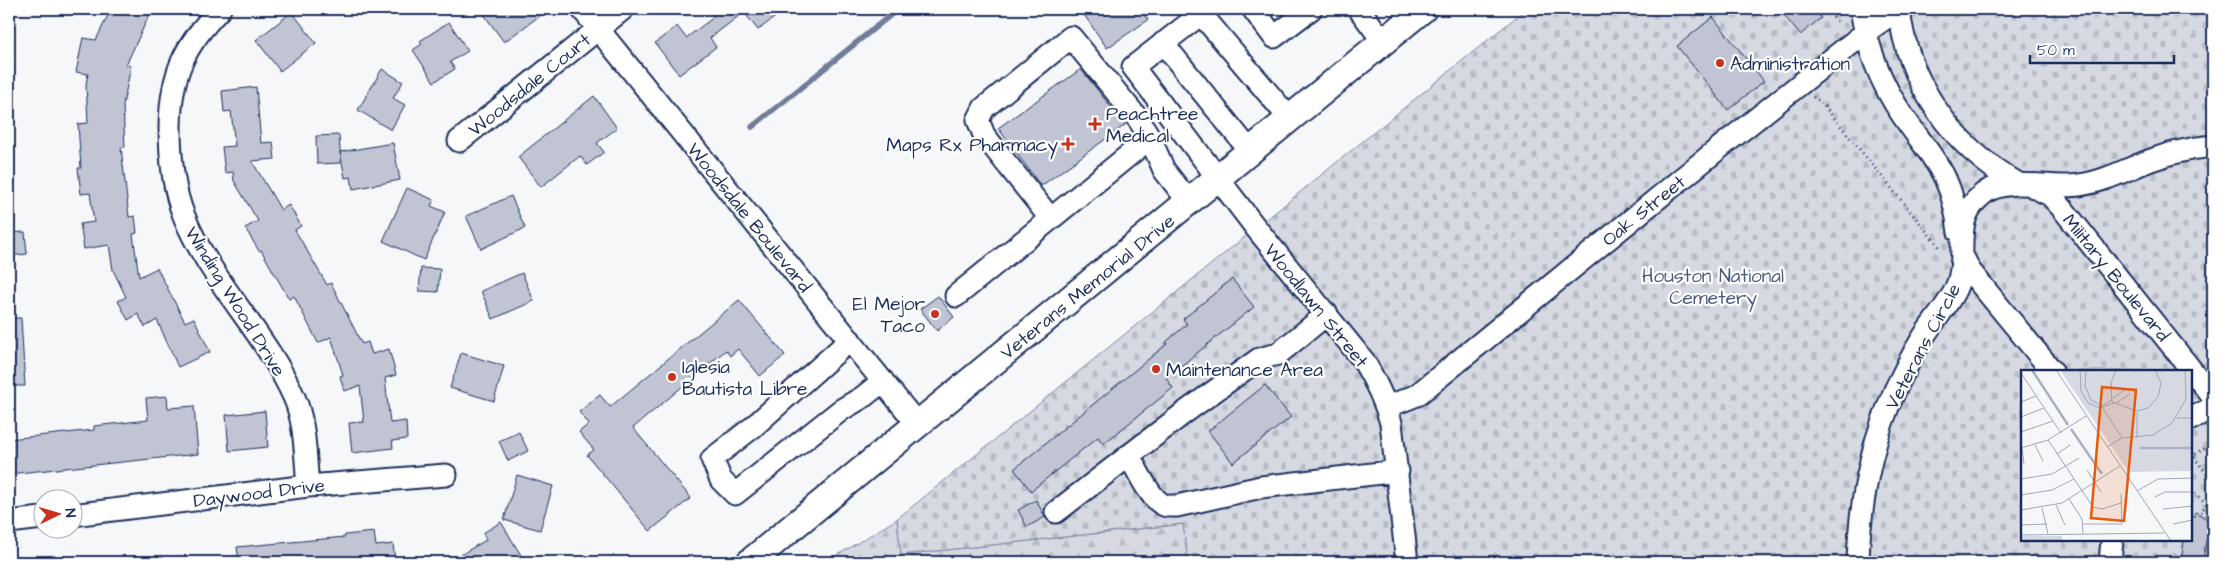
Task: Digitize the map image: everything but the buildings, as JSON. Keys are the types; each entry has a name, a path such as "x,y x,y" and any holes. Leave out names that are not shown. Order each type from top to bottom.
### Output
{"main road":[{"name":"Veterans Memorial Drive","path":"750,562 1290,119 1383,41 1412,12"}],"street":[{"name":"Winding Wood Drive","path":"220,9 199,30 182,58 170,97 170,137 174,176 184,215 198,244 279,368 294,398 302,427 308,486"},
{"name":"Woodsdale Boulevard","path":"582,9 918,425"},
{"name":"Woodsdale Court","path":"459,141 623,9"},
{"path":"1253,9 1274,37 1311,9"},
{"path":"1358,9 1383,41"},
{"path":"1861,9 1866,32 1887,88 1903,116 1934,158 1946,178 1957,212 1955,249 1970,272 2051,370"},
{"name":"Oak Street","path":"1387,407 1417,395 1718,149 1866,32 1899,9"},
{"name":"Military Boulevard","path":"1899,9 1902,32 1913,68 1936,110 1958,137 1982,161 2026,185 2050,195 2191,370"},
{"path":"1250,151 1163,43 1201,14 1290,119"},
{"path":"1050,218 984,136 978,120 984,108 1071,36 1139,120 1150,138 1164,170 1189,202"},
{"name":"Woodlawn Street","path":"1163,43 1133,67 1256,228 1363,360 1387,407 1398,471 1407,562"},
{"path":"956,296 1150,138"},
{"name":"Veterans Circle","path":"1858,562 1864,491 1886,411 1903,373 1924,336 1956,288 1955,249 1963,221 1972,206 1984,193 2000,186 2068,187 2091,183 2153,159 2213,146"},
{"path":"1056,512 1259,358 1278,354 1326,314"},
{"path":"850,340 753,427 712,459 721,480 735,494 841,410 883,381"},
{"name":"Military Boulevard","path":"2192,371 2213,397"},
{"path":"2192,418 2213,407"},
{"path":"1129,455 1153,496 1161,504 1169,506 1177,506 1261,487 1398,471"},
{"name":"Daywood Drive","path":"82,514 308,486 446,475"},
{"path":"9,522 32,519"},
{"path":"2110,562 2112,541"}],"path":[{"path":"1827,9 1840,25"},
{"path":"1809,97 1821,102 1955,249"},
{"path":"2192,454 2213,442"},
{"path":"2192,456 2213,482"},
{"path":"2192,491 2213,509"},
{"path":"2213,496 2201,512 2213,520"}],"green space":[{"name":"Houston National Cemetery","path":"1526,9 2213,9 2213,562 1188,562 1183,524 901,555 897,519"},
{"path":"897,519 901,555 1184,524 1188,562 831,562 831,559"}],"waterway":[{"path":"752,127 898,9"}],"place":[{"name":"Administration","path":"1720,63"},
{"name":"Peachtree Medical","path":"1095,124"},
{"name":"Maps Rx Pharmacy","path":"1068,144"},
{"name":"El Mejor Taco","path":"935,314"},
{"name":"Maintenance Area","path":"1156,369"},
{"name":"Iglesia Bautista Libre","path":"672,377"}]}
